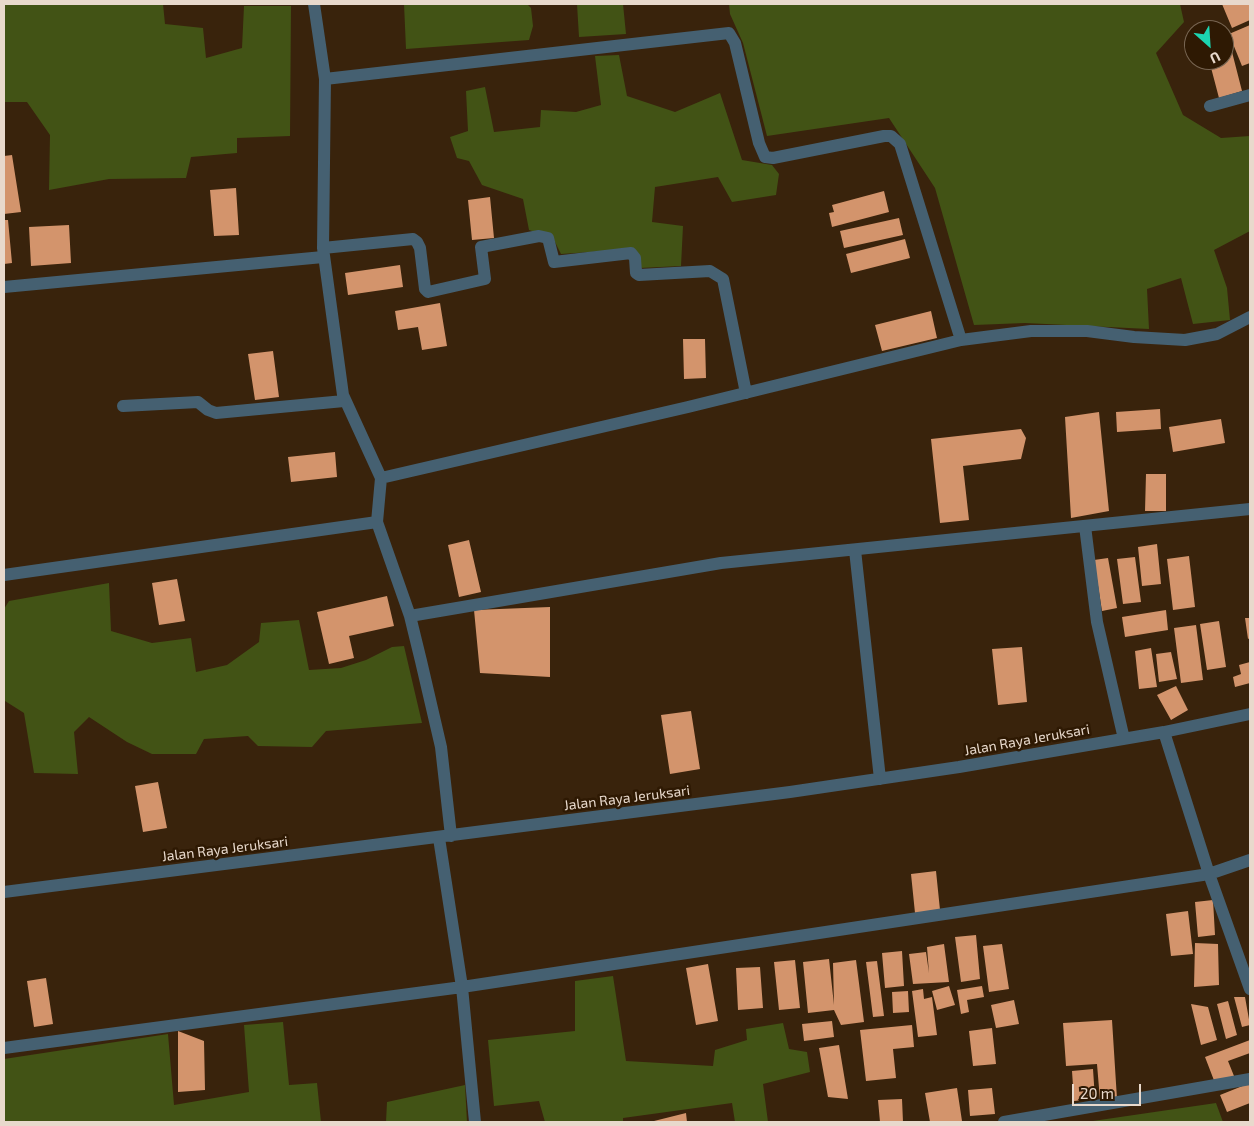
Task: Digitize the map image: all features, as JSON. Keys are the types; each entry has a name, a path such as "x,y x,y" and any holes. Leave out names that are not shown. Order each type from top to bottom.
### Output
{"street":[{"path":"314,4 325,79 322,254 344,402 381,478 377,522 410,616 441,747 445,837 462,987 474,1122"},
{"path":"325,79 729,34 735,43 759,143 765,157 773,158 884,136 891,136 900,144 961,340"},
{"path":"1210,106 1250,95"},
{"path":"4,287 302,259 413,239 420,248 425,289 428,292 485,278 481,246 539,236 548,238 554,262 631,253 635,258 636,273 638,275 710,271 723,279 746,393"},
{"path":"381,478 746,393 961,340 1031,331 1086,330 1134,338 1185,340 1217,334 1250,317"},
{"path":"123,406 198,402 208,410 216,413 344,402"},
{"path":"410,616 721,563 1250,509"},
{"path":"4,575 377,522"},
{"path":"1085,526 1097,622 1124,739"},
{"path":"855,550 880,779"},
{"name":"Jalan Raya Jeruksari","path":"4,892 445,837 880,779 1164,732 1250,714"},
{"path":"1164,732 1209,874 1250,990"},
{"path":"4,1048 462,987 1209,874 1250,860"},
{"path":"1004,1122 1250,1079"}],"green space":[{"path":"4,4 163,4 165,24 203,28 206,58 242,48 244,6 291,6 290,136 237,138 237,153 191,157 186,178 109,179 49,190 50,135 27,102 4,102"},
{"path":"404,4 527,4 531,8 533,26 529,40 406,49"},
{"path":"577,4 623,4 626,34 579,37"},
{"path":"729,4 1180,4 1184,22 1156,53 1183,115 1221,138 1250,136 1250,231 1214,250 1227,288 1230,320 1193,324 1181,278 1147,289 1149,329 1025,323 974,325 935,188 889,118 767,136 743,43 730,14"},
{"path":"619,55 627,96 675,112 720,93 742,160 772,165 779,174 776,195 732,202 718,177 655,187 652,222 683,226 681,266 640,268 635,249 561,254 553,238 529,230 523,199 482,185 469,161 457,158 450,137 468,131 466,91 485,87 494,132 540,127 541,110 576,112 601,105 595,56"},
{"path":"109,583 111,631 152,643 191,638 196,672 227,665 259,642 261,623 299,620 309,670 341,668 366,660 392,647 404,646 422,723 326,731 312,747 258,746 248,736 204,739 196,754 152,754 127,742 89,717 74,732 78,774 34,773 24,713 5,701 4,609 9,601"},
{"path":"613,976 626,1061 713,1066 715,1050 747,1040 746,1029 783,1023 789,1049 807,1052 810,1072 763,1084 768,1122 735,1122 732,1103 623,1118 623,1122 545,1122 539,1101 494,1106 488,1040 575,1031 575,981"},
{"path":"283,1022 289,1085 317,1083 321,1122 4,1122 4,1059 168,1034 174,1105 249,1092 244,1025"},
{"path":"465,1085 467,1122 386,1122 387,1102"},
{"path":"1216,1103 1223,1122 1086,1122"}],"building":[{"path":"1222,4 1250,4 1250,20 1234,27 1234,20 1229,20"},
{"path":"1250,25 1250,63 1242,66 1234,46 1234,32"},
{"path":"1234,60 1242,91 1219,98 1212,70 1234,70"},
{"path":"12,155 21,212 4,214 4,156"},
{"path":"236,188 239,235 214,236 210,190"},
{"path":"884,191 889,212 832,227 829,213 834,212 832,205"},
{"path":"490,197 494,238 472,240 468,200"},
{"path":"899,218 903,235 844,248 840,231"},
{"path":"4,220 8,220 12,263 4,264"},
{"path":"69,225 71,263 31,266 29,227"},
{"path":"905,239 910,258 851,273 846,254"},
{"path":"400,265 403,287 348,295 345,273"},
{"path":"440,303 447,346 422,350 418,327 398,330 395,311"},
{"path":"931,311 937,338 882,351 875,325"},
{"path":"683,339 705,339 706,378 684,379"},
{"path":"273,351 279,397 255,400 248,354"},
{"path":"1160,409 1161,429 1117,432 1116,412"},
{"path":"1099,412 1109,511 1071,518 1065,417"},
{"path":"1221,419 1225,443 1173,452 1169,427"},
{"path":"1021,429 1026,438 1021,459 963,466 969,520 940,523 931,439"},
{"path":"335,452 337,477 291,482 288,457"},
{"path":"1146,474 1166,474 1166,511 1145,511"},
{"path":"469,540 481,592 459,597 448,545"},
{"path":"1157,544 1161,584 1142,586 1138,547"},
{"path":"1189,556 1195,607 1173,610 1167,559"},
{"path":"1135,557 1141,602 1123,604 1117,559"},
{"path":"1108,558 1117,608 1102,611 1094,560"},
{"path":"177,579 185,621 159,625 152,583"},
{"path":"387,596 394,626 349,636 354,658 329,664 317,612"},
{"path":"550,607 550,677 480,673 474,610"},
{"path":"1166,610 1168,630 1125,637 1122,617"},
{"path":"1245,618 1250,618 1250,638 1248,639"},
{"path":"1219,621 1226,667 1207,670 1200,624"},
{"path":"1196,625 1203,680 1181,683 1174,628"},
{"path":"1022,647 1027,702 998,705 992,649"},
{"path":"1151,648 1157,687 1139,689 1135,651"},
{"path":"1171,652 1177,679 1159,682 1156,654"},
{"path":"1250,662 1250,683 1235,687 1233,677 1241,674 1239,665"},
{"path":"1176,686 1188,710 1171,720 1157,695"},
{"path":"691,711 700,769 670,774 661,715"},
{"path":"158,782 167,828 143,832 135,786"},
{"path":"936,871 940,910 915,913 911,874"},
{"path":"1213,900 1215,935 1198,937 1195,902"},
{"path":"1188,911 1193,954 1171,956 1166,914"},
{"path":"976,935 980,979 961,982 955,937"},
{"path":"1195,943 1218,944 1219,985 1194,987"},
{"path":"944,944 949,982 913,984 909,954 926,952 929,973 927,947"},
{"path":"1002,944 1009,989 989,992 983,946"},
{"path":"902,951 904,986 885,988 882,953"},
{"path":"829,959 834,1005 833,963 856,960 864,1022 841,1025 834,1010 808,1013 803,962"},
{"path":"795,960 800,1008 779,1010 774,962"},
{"path":"877,961 884,1016 873,1017 866,962"},
{"path":"708,964 718,1021 696,1025 686,968"},
{"path":"760,967 763,1008 738,1010 736,968"},
{"path":"46,978 53,1024 34,1027 27,981"},
{"path":"949,986 955,1005 937,1010 932,991"},
{"path":"982,986 984,997 967,1000 969,1012 961,1014 957,990"},
{"path":"923,989 924,999 932,997 937,1035 918,1037 912,991"},
{"path":"908,991 909,1012 893,1013 892,992"},
{"path":"1234,997 1245,997 1250,1025 1242,1027"},
{"path":"1014,1000 1019,1024 996,1028 991,1005"},
{"path":"1228,1001 1237,1035 1226,1039 1217,1004"},
{"path":"1191,1004 1208,1007 1217,1040 1201,1045"},
{"path":"1112,1020 1117,1099 1100,1100 1097,1064 1066,1066 1063,1023"},
{"path":"832,1021 834,1037 804,1041 802,1024"},
{"path":"912,1025 914,1047 893,1049 896,1078 866,1081 860,1030"},
{"path":"992,1028 996,1064 973,1066 969,1031"},
{"path":"178,1031 204,1041 205,1090 178,1092"},
{"path":"1250,1040 1250,1053 1228,1061 1234,1076 1215,1083 1205,1057"},
{"path":"839,1045 848,1099 828,1097 819,1048"},
{"path":"1093,1069 1095,1099 1074,1101 1072,1071"},
{"path":"1250,1083 1250,1103 1227,1112 1220,1095"},
{"path":"957,1088 962,1121 930,1122 925,1093"},
{"path":"992,1088 995,1114 970,1116 968,1090"},
{"path":"902,1099 903,1122 880,1122 878,1100"},
{"path":"686,1113 687,1122 650,1122"}]}
